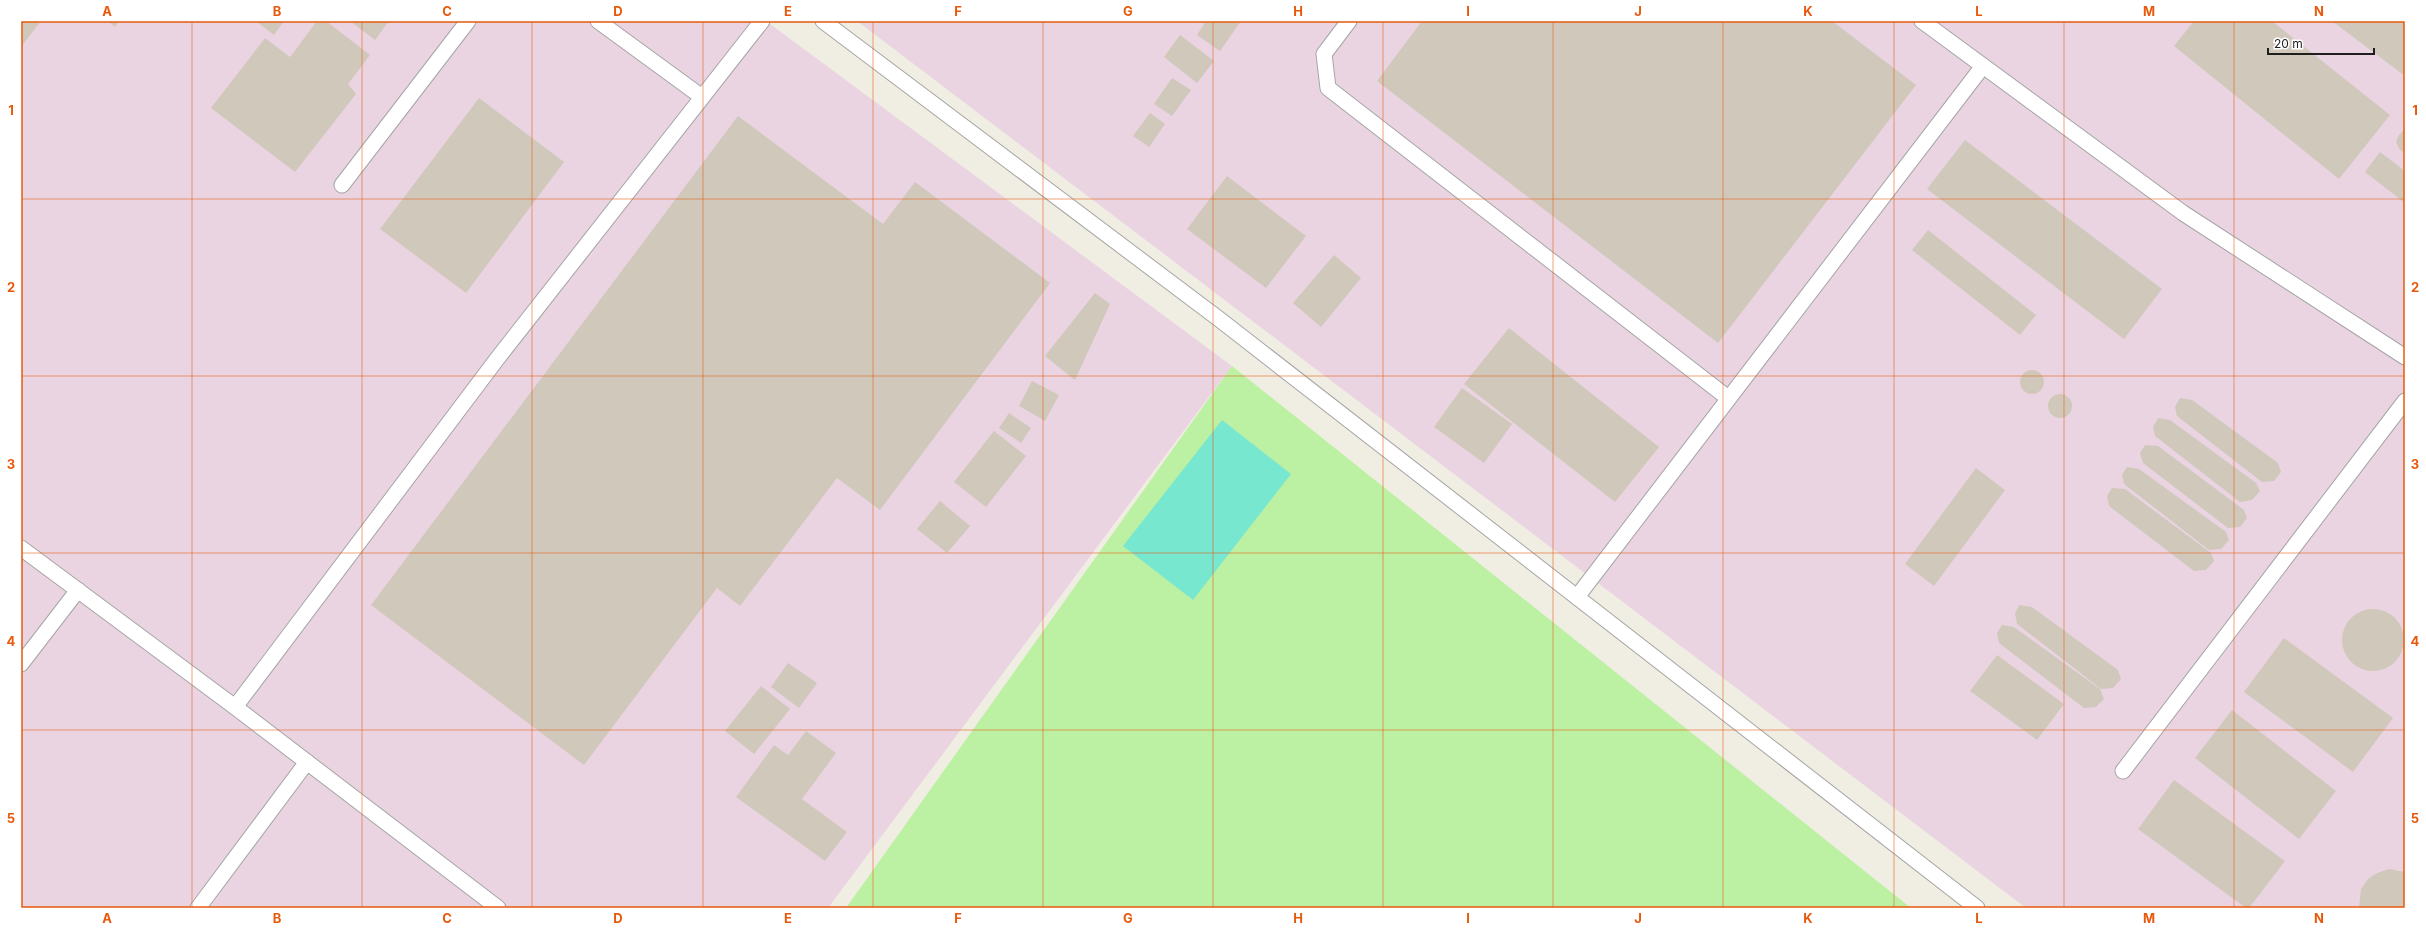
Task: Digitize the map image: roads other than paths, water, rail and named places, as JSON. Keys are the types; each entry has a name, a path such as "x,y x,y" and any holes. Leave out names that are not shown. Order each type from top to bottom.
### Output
{"lane":[{"path":"342,185 468,21"},
{"path":"598,21 702,97"},
{"path":"235,707 497,359 762,21"},
{"path":"822,21 1219,318 1977,908"},
{"path":"1349,21 1324,54 1328,88 1728,398"},
{"path":"1922,21 2183,212 2405,357"},
{"path":"1577,596 1983,66"},
{"path":"2123,771 2405,401"},
{"path":"21,548 235,707 498,908"},
{"path":"21,664 78,590"},
{"path":"198,908 307,762"}]}
